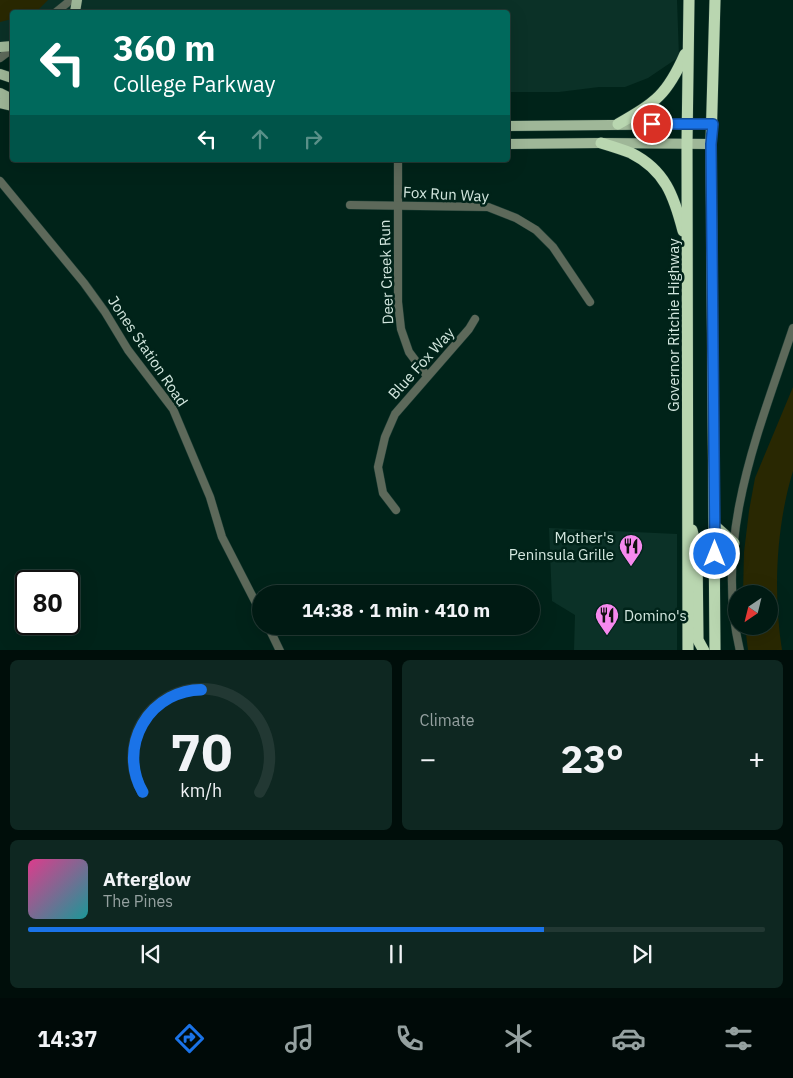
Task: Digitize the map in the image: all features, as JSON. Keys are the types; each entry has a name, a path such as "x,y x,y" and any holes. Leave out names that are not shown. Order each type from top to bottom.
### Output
{"highway":[{"name":"Governor Ritchie Highway","path":"688,650 687,124 689,0"},
{"path":"715,0 711,144 715,650"},
{"path":"618,124 642,111 669,86 678,72 688,48"},
{"path":"601,143 629,152 642,159 663,180 670,190 677,207 687,249"},
{"path":"688,511 697,550 698,640 704,650"},
{"path":"715,526 734,542"}],"main road":[{"path":"510,126 713,124"},
{"path":"510,144 711,144"}],"street":[{"path":"58,10 71,0"},
{"path":"0,58 10,50"},
{"name":"Deer Creek Run","path":"398,162 398,302 401,329 409,352 427,376"},
{"name":"Jones Station Road","path":"0,181 84,283 106,312 128,350 173,409 210,497 222,537 252,595"},
{"name":"Fox Run Way","path":"350,205 488,207 516,218 536,230 553,247 590,302"},
{"name":"Blue Fox Way","path":"396,510 382,493 378,467 383,442 394,414 470,329 475,319"},
{"path":"740,650 732,612 734,542 743,483 793,328"},
{"path":"272,635 280,650"}],"shaded area":[{"path":"0,0 677,0 679,57 648,78 625,87 599,87 559,92 510,92 510,10 10,10 10,57 0,54"},
{"path":"0,0 48,0 38,10 10,10 10,20 0,22"},
{"path":"793,387 793,471 783,514 777,585 743,585 744,552 755,478"},
{"path":"549,528 677,534 677,650 574,650 575,615 552,601"},
{"path":"778,606 782,650 748,650 746,635 778,635"}],"place":[{"name":"Mother's Peninsula Grille","path":"631,567"},
{"name":"Domino's","path":"607,636"}],"route":[{"path":"652,124 713,124 711,144 715,554"}]}
